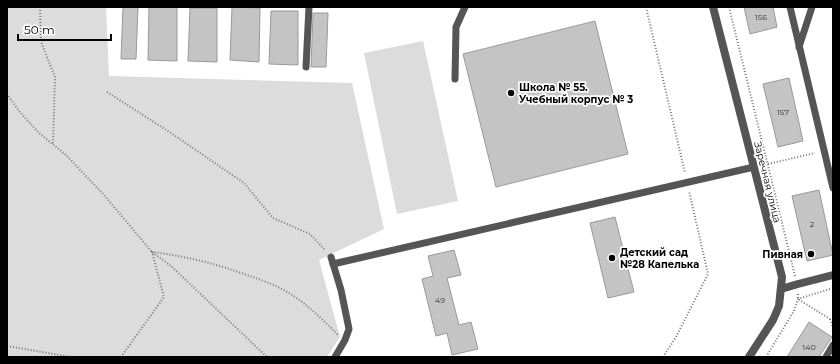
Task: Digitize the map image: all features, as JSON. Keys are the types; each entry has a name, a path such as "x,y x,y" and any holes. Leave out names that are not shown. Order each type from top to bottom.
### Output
{"street":[{"name":"Заречная улица","path":"713,7 782,277 779,306 773,320 750,357"},
{"path":"781,289 833,275"}],"lane":[{"path":"306,67 310,7"},
{"path":"455,79 456,27 465,7"},
{"path":"790,7 833,188"},
{"path":"799,47 812,7"},
{"path":"338,356 349,329 341,290 332,260 754,167"},
{"path":"826,357 833,345"}],"path":[{"path":"40,7 41,42 56,77 53,144"},
{"path":"729,7 798,284 798,299 794,311 766,357"},
{"path":"107,92 171,132 244,183 273,218 310,234 332,260"},
{"path":"7,94 19,111 40,133 66,155 104,195 152,252 171,266 267,357"},
{"path":"768,164 824,150"},
{"path":"152,252 175,255 221,266 270,283 292,295 320,317 344,341"},
{"path":"120,357 164,297 152,252"},
{"path":"798,299 833,288"},
{"path":"798,299 831,318 833,327"},
{"path":"8,346 71,357"}],"shaded area":[{"path":"7,7 106,7 109,76 352,83 384,229 319,260 340,337 327,357 7,357"},
{"path":"423,41 458,201 397,214 364,53"}],"building":[{"path":"123,7 138,7 136,59 121,59"},
{"path":"149,7 177,7 177,61 148,60"},
{"path":"232,7 260,8 259,62 230,60"},
{"path":"744,7 773,7 777,27 750,34"},
{"path":"190,8 217,8 217,62 188,61"},
{"path":"271,11 298,11 298,65 269,64"},
{"path":"313,13 328,13 326,67 311,67"},
{"path":"595,21 628,154 496,187 463,54"},
{"path":"789,78 803,141 778,147 763,84"},
{"path":"819,190 833,255 807,261 792,196"},
{"name":"Детский сад №28 Капелька","path":"615,217 634,292 608,298 590,223"},
{"path":"454,250 461,275 447,278 459,325 471,322 478,349 452,355 447,333 436,336 422,279 433,276 428,256"},
{"path":"809,322 832,337 819,357 787,357"}],"place":[{"name":"Школа № 55. Учебный корпус № 3","path":"511,93"},
{"name":"Пивная","path":"811,254"},
{"name":"Детский сад №28 Капелька","path":"612,258"}]}
